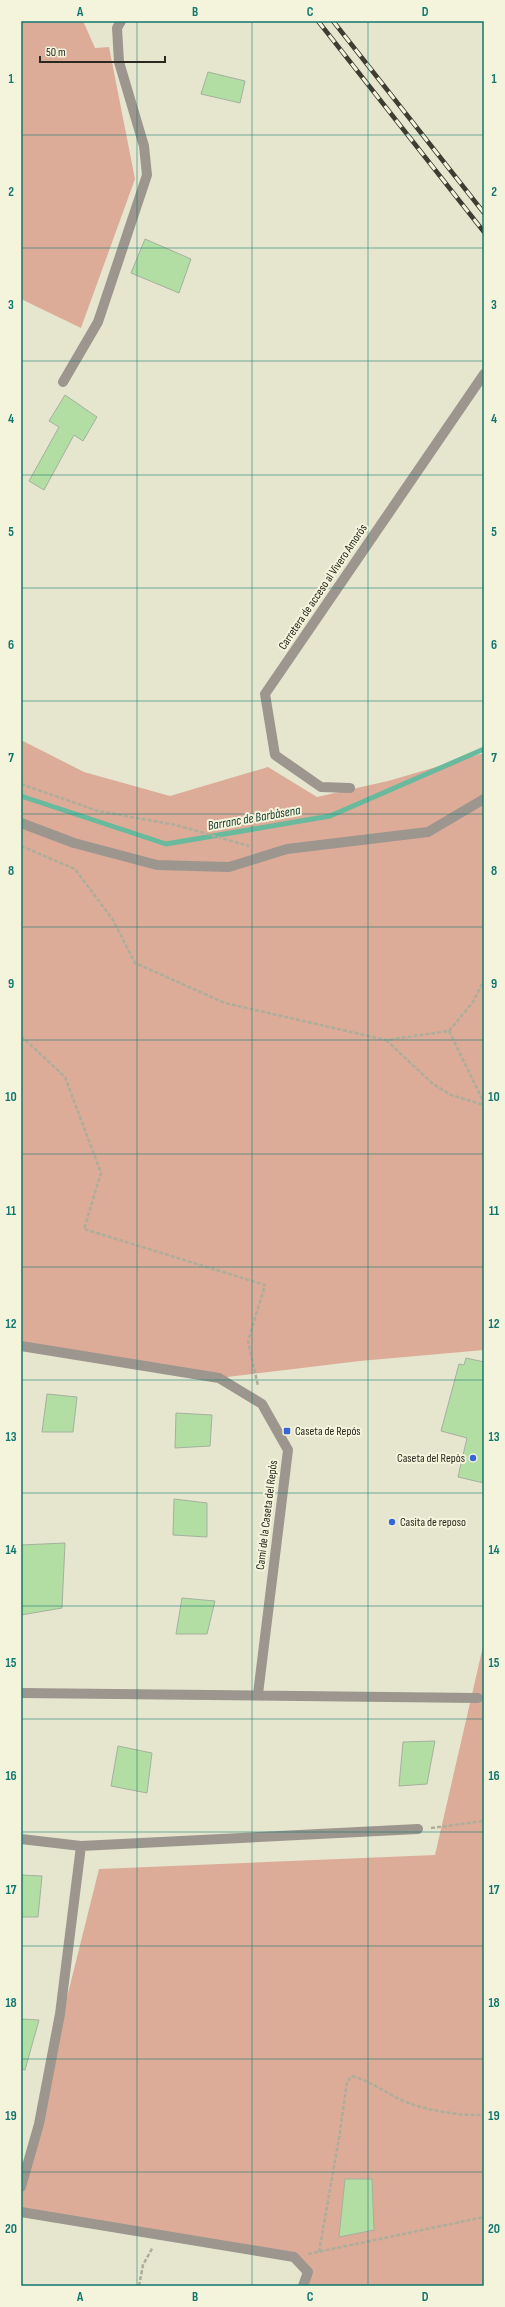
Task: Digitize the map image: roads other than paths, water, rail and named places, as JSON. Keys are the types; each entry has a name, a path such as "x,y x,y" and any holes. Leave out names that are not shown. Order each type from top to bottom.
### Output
{"street":[{"path":"63,382 98,322 147,175 144,146 119,62 117,28 121,21"},
{"name":"Carretera de acceso al Vivero Amorós","path":"350,788 321,786 275,756 266,694 484,374"},
{"path":"21,823 74,843 157,865 229,867 287,849 428,832 484,799"},
{"name":"Camí de la Caseta del Repòs","path":"21,1346 219,1378 262,1404 288,1450 258,1694"},
{"path":"21,1693 258,1694 478,1698"},
{"path":"21,1839 81,1846 418,1829"},
{"path":"21,2186 39,2124 60,2014 81,1846"},
{"path":"21,2212 294,2256 308,2272 303,2286"}],"waterway":[{"name":"Barranc de Barbàsena","path":"21,796 166,844 330,816 484,749"}],"railway":[{"path":"318,21 484,232"},
{"path":"333,21 484,213"}],"place":[{"name":"Caseta de Repós","path":"287,1431"},
{"name":"Caseta del Repòs","path":"473,1458"},
{"name":"Casita de reposo","path":"392,1522"}]}
